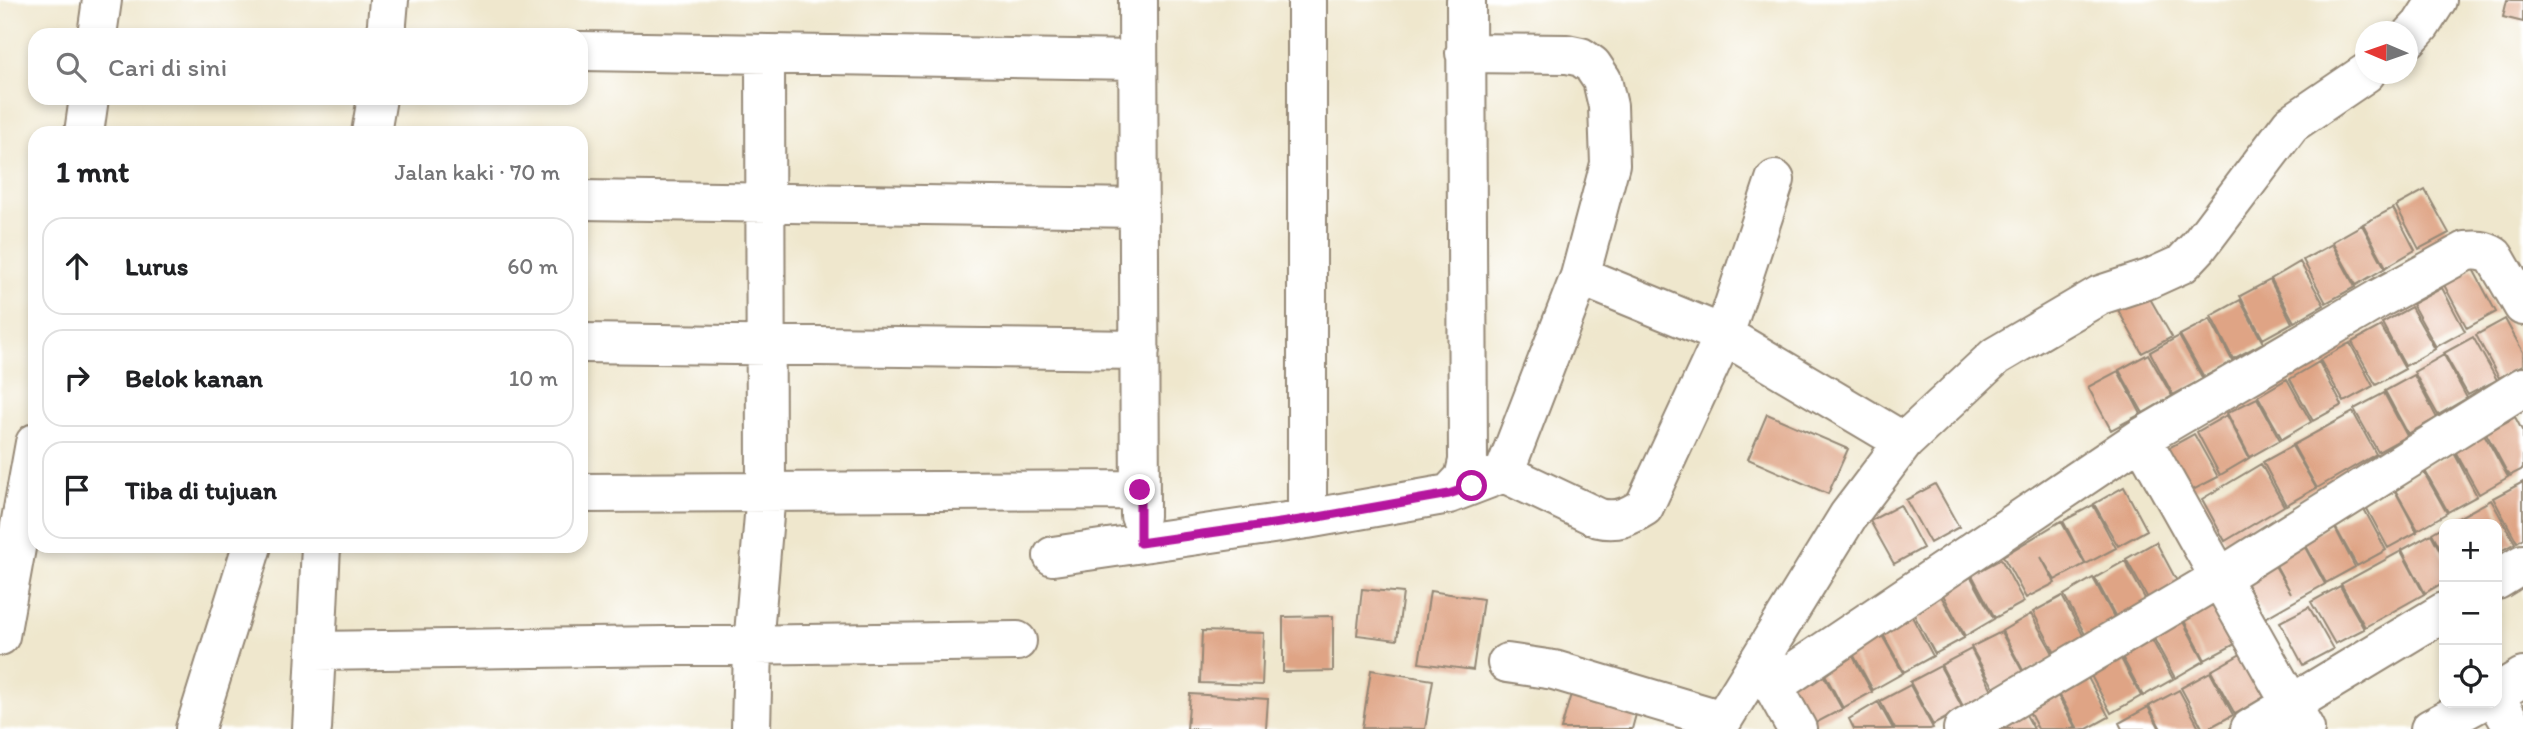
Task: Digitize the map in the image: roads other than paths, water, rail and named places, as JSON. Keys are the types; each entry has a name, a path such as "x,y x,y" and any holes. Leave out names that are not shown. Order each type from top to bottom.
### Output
{"street":[{"path":"98,28 102,0"},
{"path":"387,28 389,0"},
{"path":"1138,0 1140,543"},
{"path":"1307,0 1307,519"},
{"path":"1449,494 1464,478 1468,461 1466,0"},
{"path":"2418,28 2437,0"},
{"path":"588,51 1138,60"},
{"path":"1465,53 1567,54 1581,57 1592,65 1602,80 1608,106 1610,164 1580,276 1504,473"},
{"path":"751,729 753,646 766,492 765,54"},
{"path":"1507,663 1554,670 1719,724 1848,516 1904,442 1996,356 2100,295 2149,279 2182,264 2199,247 2291,124 2355,80"},
{"path":"85,126 88,105"},
{"path":"372,126 376,105"},
{"path":"1053,556 1307,519 1449,494 1504,473 1599,518 1612,521 1628,517 1644,507 1724,335 1775,180"},
{"path":"588,200 1139,208"},
{"path":"1797,729 1773,686 2141,438 2380,298 2466,251 2478,250 2494,256 2523,306"},
{"path":"1580,276 1724,335 1904,442"},
{"path":"588,343 1139,350"},
{"path":"1963,729 2219,578 2523,387"},
{"path":"2141,438 2298,717"},
{"path":"0,636 28,482"},
{"path":"588,493 1140,490"},
{"path":"195,729 250,553"},
{"path":"312,729 321,553"},
{"path":"2502,577 2523,564"},
{"path":"2250,729 2298,717 2439,616"},
{"path":"316,650 1017,641"},
{"path":"2502,690 2523,677"},
{"path":"2430,729 2469,708"},
{"path":"2502,708 2514,729"}]}
